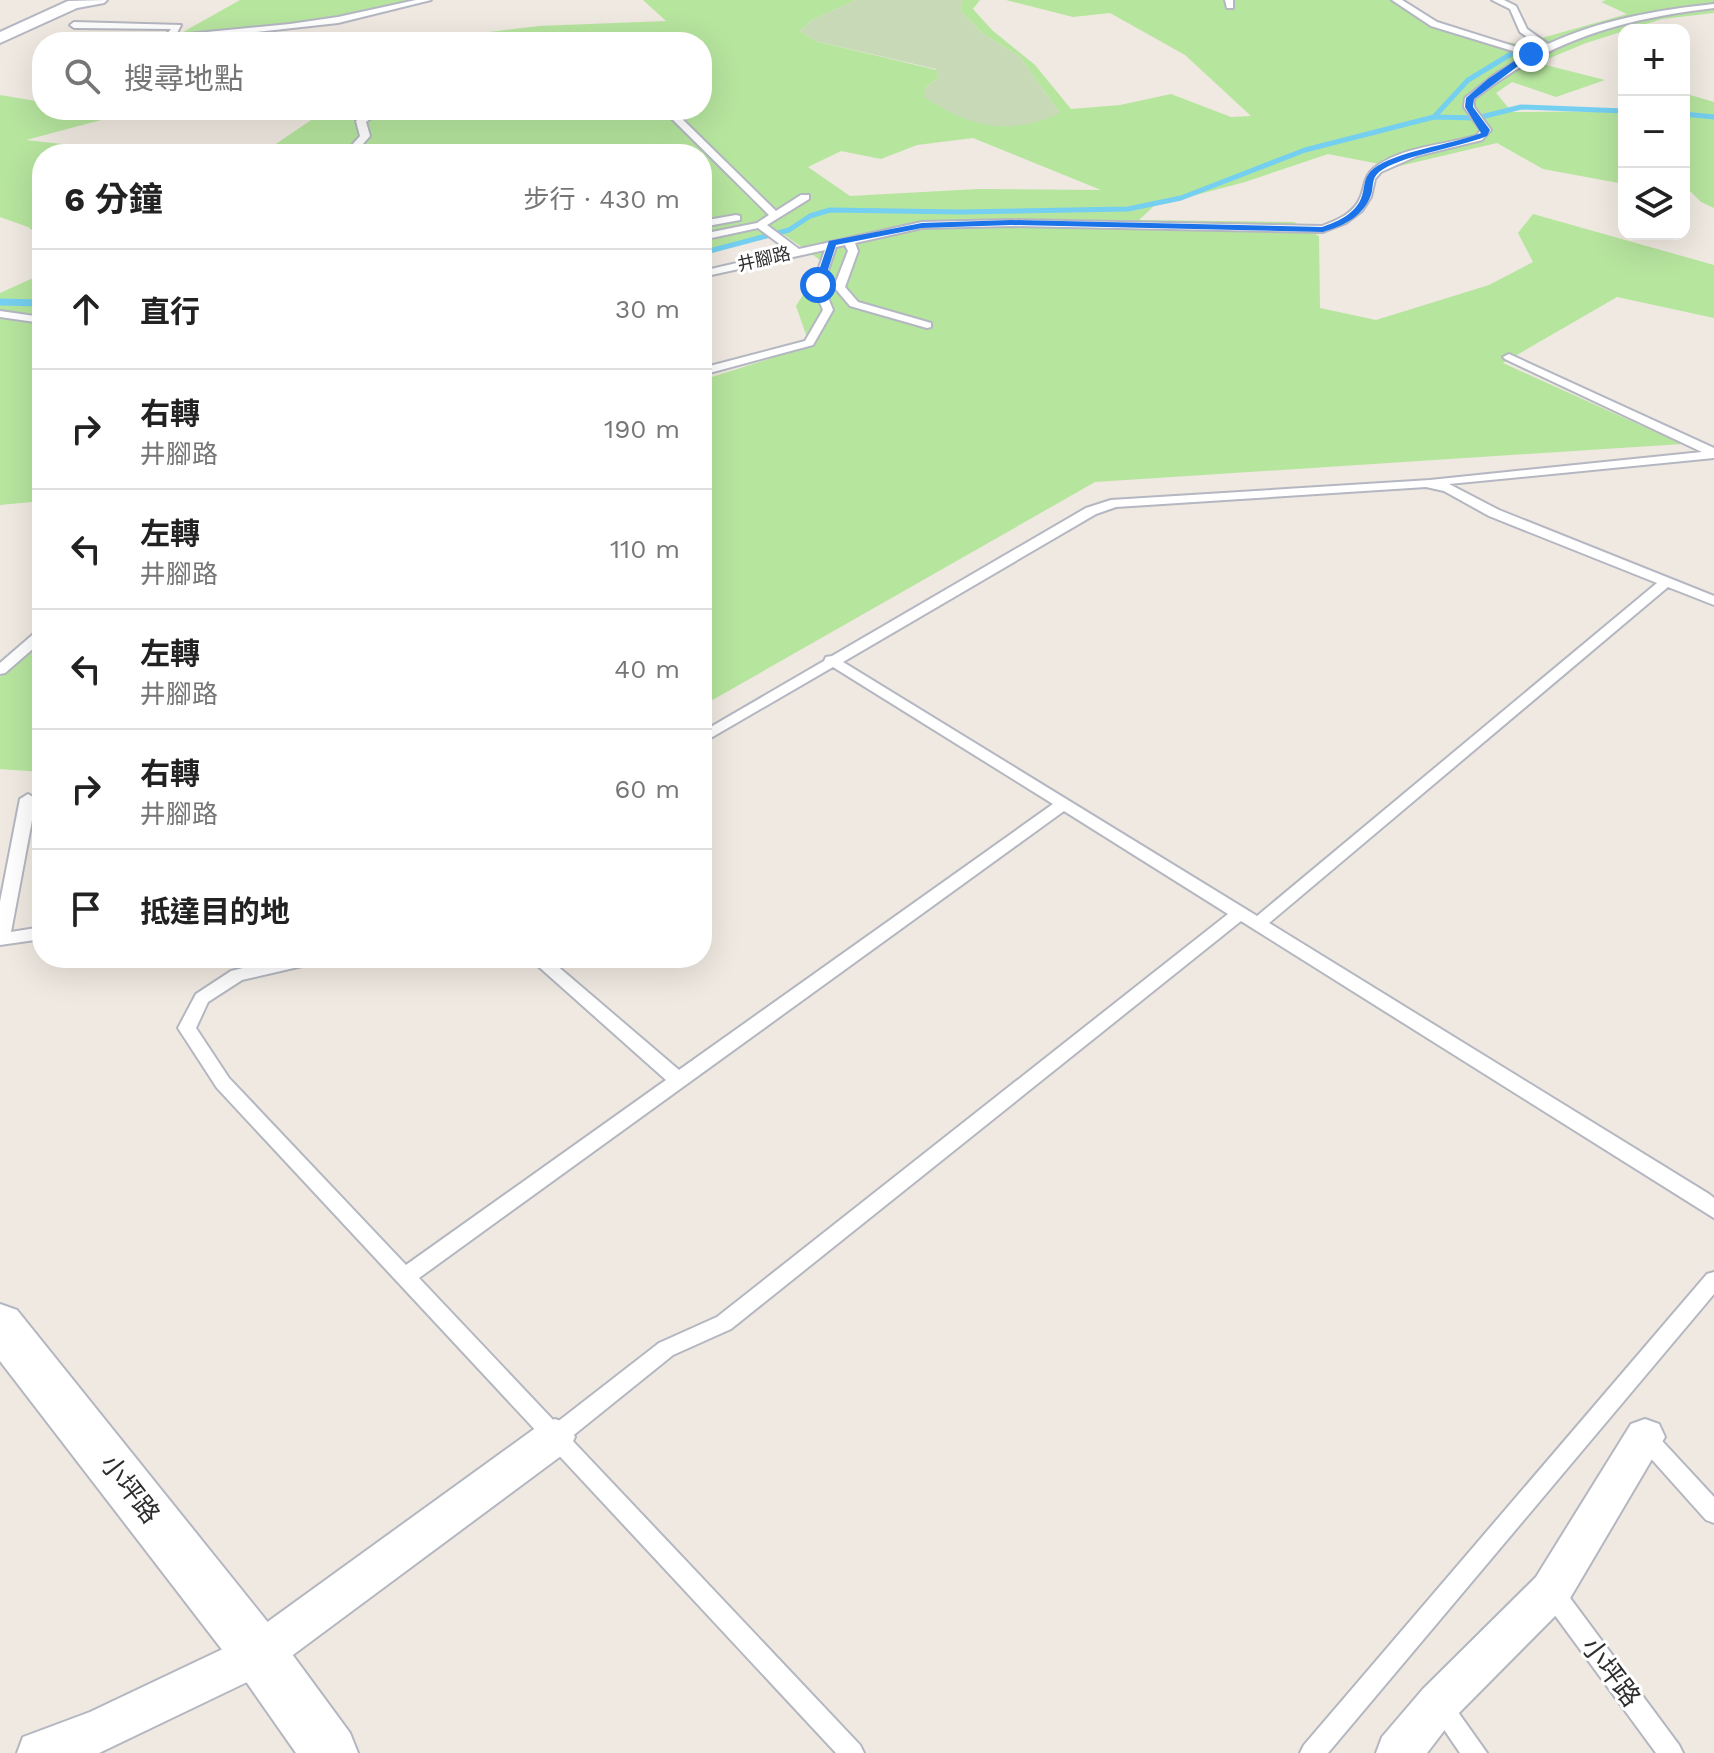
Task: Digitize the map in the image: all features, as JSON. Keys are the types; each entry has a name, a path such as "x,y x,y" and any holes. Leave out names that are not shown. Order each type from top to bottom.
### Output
{"street":[{"path":"0,38 73,4 99,0"},
{"name":"小坪路","path":"0,1325 259,1654 330,1753"},
{"path":"39,1753 99,1731 259,1654 555,1437"},
{"path":"1398,1753 1438,1704 1551,1591 1645,1437"}],"lane":[{"path":"235,32 302,26 427,0"},
{"path":"1396,0 1434,24 1531,54"},
{"path":"1496,0 1508,2 1518,12 1521,27 1537,43 1548,47"},
{"name":"井腳路","path":"712,272 922,225 1011,223 1323,229 1341,224 1355,214 1367,195 1368,180 1397,159 1479,138 1486,130 1469,107 1470,98 1531,54 1610,22 1645,14 1714,6"},
{"path":"74,25 178,27 173,32"},
{"path":"1518,51 1537,43"},
{"path":"358,144 365,136 362,120"},
{"path":"678,120 703,144"},
{"path":"712,153 774,214"},
{"path":"712,235 760,225 805,197"},
{"path":"712,222 736,218"},
{"path":"760,225 795,251"},
{"path":"848,240 853,251 839,287 854,304 927,325"},
{"path":"712,369 809,343 828,310 818,285 832,243"},
{"path":"0,314 32,319"},
{"path":"1509,357 1714,453"},
{"path":"712,732 1091,511 1115,503 1426,483 1714,453"},
{"path":"1426,483 1448,488 1494,513 1714,601"},
{"path":"1258,924 1666,582"},
{"path":"0,670 32,643"},
{"path":"831,660 1702,1199 1714,1210"},
{"path":"28,799 0,939 32,934"},
{"path":"405,1277 1064,804"},
{"path":"555,1437 666,1349 724,1323 1240,913"},
{"path":"267,968 237,975 202,998 187,1028 223,1083 852,1753"},
{"path":"549,968 678,1080"},
{"path":"1312,1753 1714,1280"},
{"path":"1645,1437 1714,1513"},
{"name":"小坪路","path":"1551,1591 1671,1753"},
{"path":"1438,1704 1475,1753"}],"green space":[{"path":"240,0 426,0 269,32 183,32"},
{"path":"643,0 856,0 812,20 800,31 815,41 937,70 938,78 925,88 1060,113 1019,56 982,33 960,10 962,0 980,0 973,9 992,30 1035,65 1071,109 1120,105 1171,94 1231,117 1251,116 1185,55 1110,13 1073,17 1006,0 1391,0 1452,33 1520,44 1627,14 1601,2 1606,0 1714,0 1714,13 1662,19 1646,24 1618,24 1618,33 1538,63 1605,80 1556,97 1512,82 1496,93 1512,112 1618,111 1618,183 1543,169 1497,143 1395,167 1328,154 1245,182 1154,206 1139,220 1294,222 1319,236 1320,308 1376,320 1489,285 1533,262 1518,233 1533,214 1714,265 1714,318 1617,297 1503,363 1682,444 1095,482 712,700 712,377 810,346 796,306 823,262 783,234 712,252 712,144 276,144 311,120 712,120 712,32 489,32 539,26 666,21","holes":["973,138 1101,190 978,189 850,196 808,167 841,151 881,159 917,145"]},
{"path":"856,0 962,0 960,10 982,33 1019,56 1060,113 1024,125 974,122 924,97 925,88 938,78 936,69 815,41 800,31 812,20"},
{"path":"0,95 32,100 32,120 101,120 26,140 62,144 32,144 32,230 0,217"},
{"path":"1690,95 1714,102 1714,208 1701,202 1690,191"},
{"path":"32,279 32,502 0,505 0,293"},
{"path":"32,643 32,771 0,769 0,677"}],"waterway":[{"path":"1434,117 1468,80 1511,54"},
{"path":"1434,117 1477,118 1521,107 1618,111"},
{"path":"1690,115 1714,117"},
{"path":"712,250 789,230 810,216 830,210 961,212 1128,209 1181,198 1305,150 1434,117"},
{"path":"0,302 32,303"}],"route":[{"path":"818,285 832,243 890,234 922,225 1134,224 1229,229 1323,229 1341,224 1355,214 1367,195 1368,180 1377,171 1397,159 1457,145 1484,134 1486,130 1469,107 1470,98 1531,54"}]}
